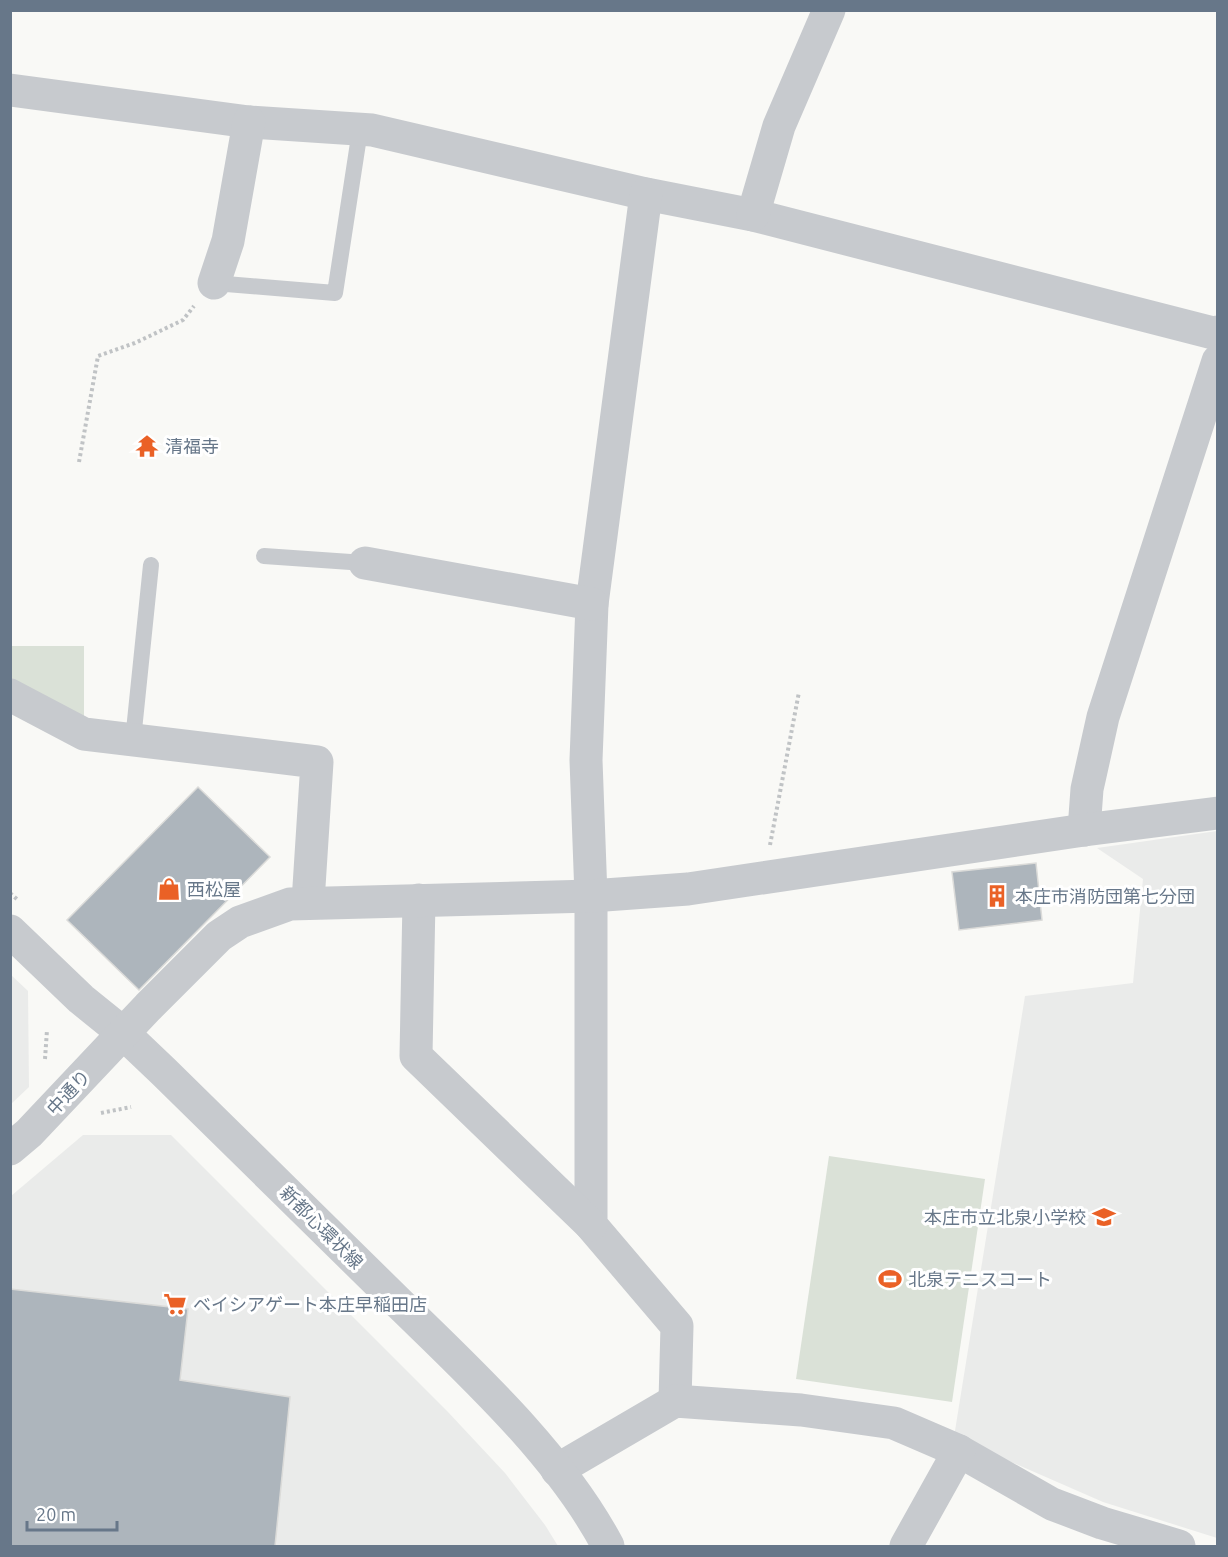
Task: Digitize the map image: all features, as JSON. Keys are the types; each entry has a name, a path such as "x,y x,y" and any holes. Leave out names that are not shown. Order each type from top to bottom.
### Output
{"street":[{"path":"753,215 779,126 829,10"},
{"path":"10,90 249,122 372,130 646,194 753,215 1201,330 1218,332"},
{"path":"214,283 228,241 249,122"},
{"path":"591,1225 591,896 586,760 592,604 646,194"},
{"path":"1084,830 1087,789 1103,717 1218,361"},
{"path":"364,563 592,604"},
{"path":"10,695 84,734 317,762 308,902"},
{"name":"中通り","path":"10,1149 29,1133 219,936 240,922 290,903 591,896 688,889 1084,830 1218,813"},
{"path":"419,900 416,1056 591,1225 677,1326 675,1401"},
{"name":"新都心環状線","path":"10,931 81,999 123,1033 476,1379 529,1437 573,1491 608,1546"},
{"path":"556,1470 675,1401 801,1410 894,1424 959,1451 1052,1504 1102,1523 1179,1546"},
{"path":"906,1546 959,1451"}],"lane":[{"path":"214,283 335,293 360,130"},
{"path":"264,556 364,563"},
{"path":"133,740 152,565"}],"path":[{"path":"79,462 98,356 135,343 183,320 214,283"},
{"path":"764,878 799,692"},
{"path":"45,1059 46,1030"},
{"path":"101,1113 131,1107"}],"shaded area":[{"path":"10,646 84,646 84,718 11,679"},
{"name":"本庄市立北泉小学校","path":"1217,831 1217,1538 1103,1502 954,1437 1025,996 1133,983 1143,879 1097,848"},
{"path":"11,975 28,991 29,1087 11,1104"},
{"name":"ベイシアゲート本庄早稲田店","path":"83,1135 171,1135 448,1412 505,1473 545,1525 558,1546 11,1546 11,1196"},
{"name":"北泉テニスコート","path":"829,1156 985,1179 952,1402 796,1379"}],"building":[{"name":"西松屋","path":"198,787 270,857 139,990 67,920"},
{"name":"本庄市消防団第七分団","path":"1036,863 1042,920 959,930 952,872"},
{"path":"10,1289 188,1309 180,1380 290,1397 275,1546 10,1546"}],"place":[{"name":"清福寺","path":"147,446"},
{"name":"西松屋","path":"169,889"},
{"name":"本庄市消防団第七分団","path":"997,896"},
{"name":"本庄市立北泉小学校","path":"1104,1217"},
{"name":"北泉テニスコート","path":"890,1279"},
{"name":"ベイシアゲート本庄早稲田店","path":"175,1304"}]}
